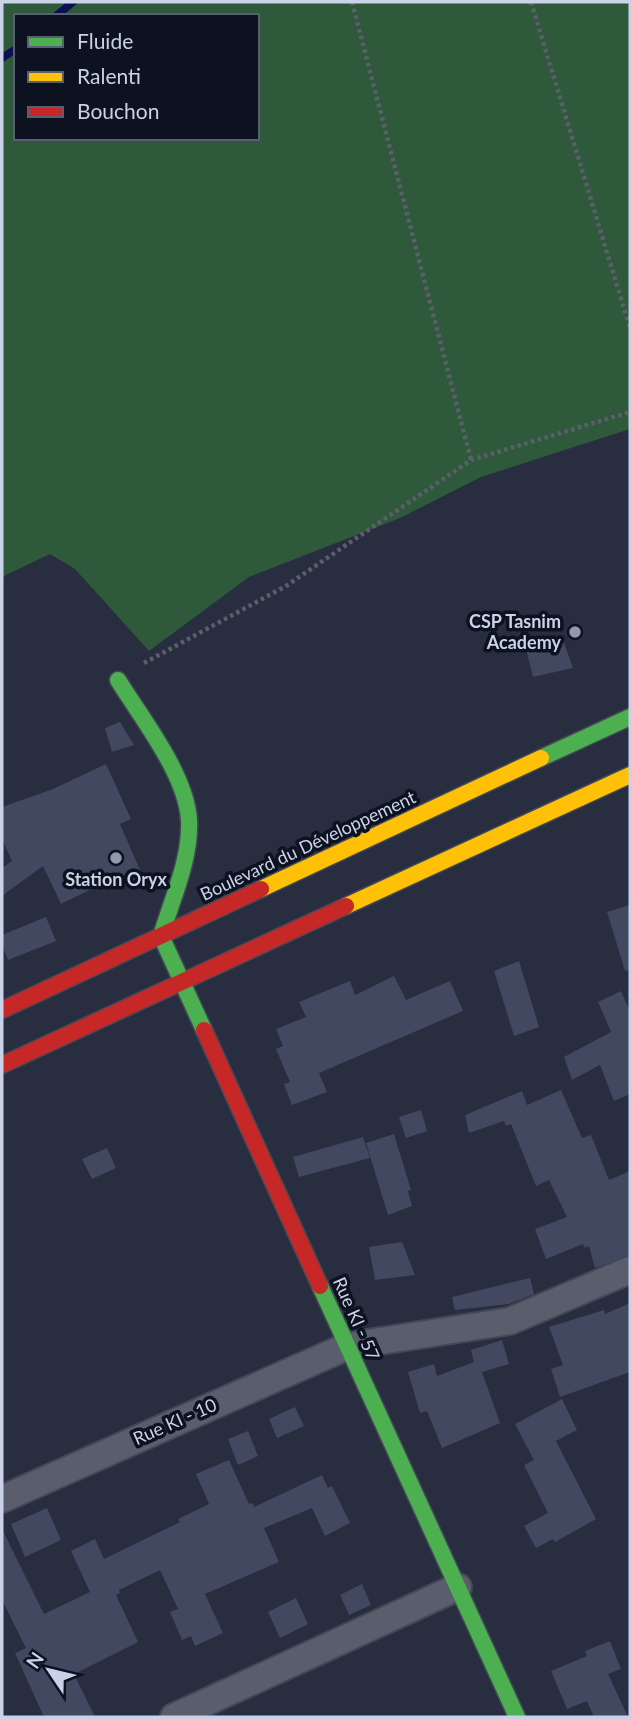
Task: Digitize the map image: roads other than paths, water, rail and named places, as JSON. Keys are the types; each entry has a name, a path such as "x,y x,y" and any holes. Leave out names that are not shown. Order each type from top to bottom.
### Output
{"main road":[{"path":"118,680 178,784 188,809 188,835 161,936"},
{"name":"Boulevard du Développement","path":"4,1005 161,936 630,717"},
{"path":"2,1065 183,984 630,775"},
{"name":"Rue KI - 57","path":"161,936 517,1717"}],"street":[{"name":"Rue KI - 10","path":"2,1499 348,1346 510,1321 630,1270"},
{"path":"174,1717 457,1587"}],"waterway":[{"path":"58,14 73,2"},
{"path":"2,58 14,50"}],"place":[{"name":"CSP Tasnim Academy","path":"575,632"},
{"name":"Station Oryx","path":"116,858"}]}
